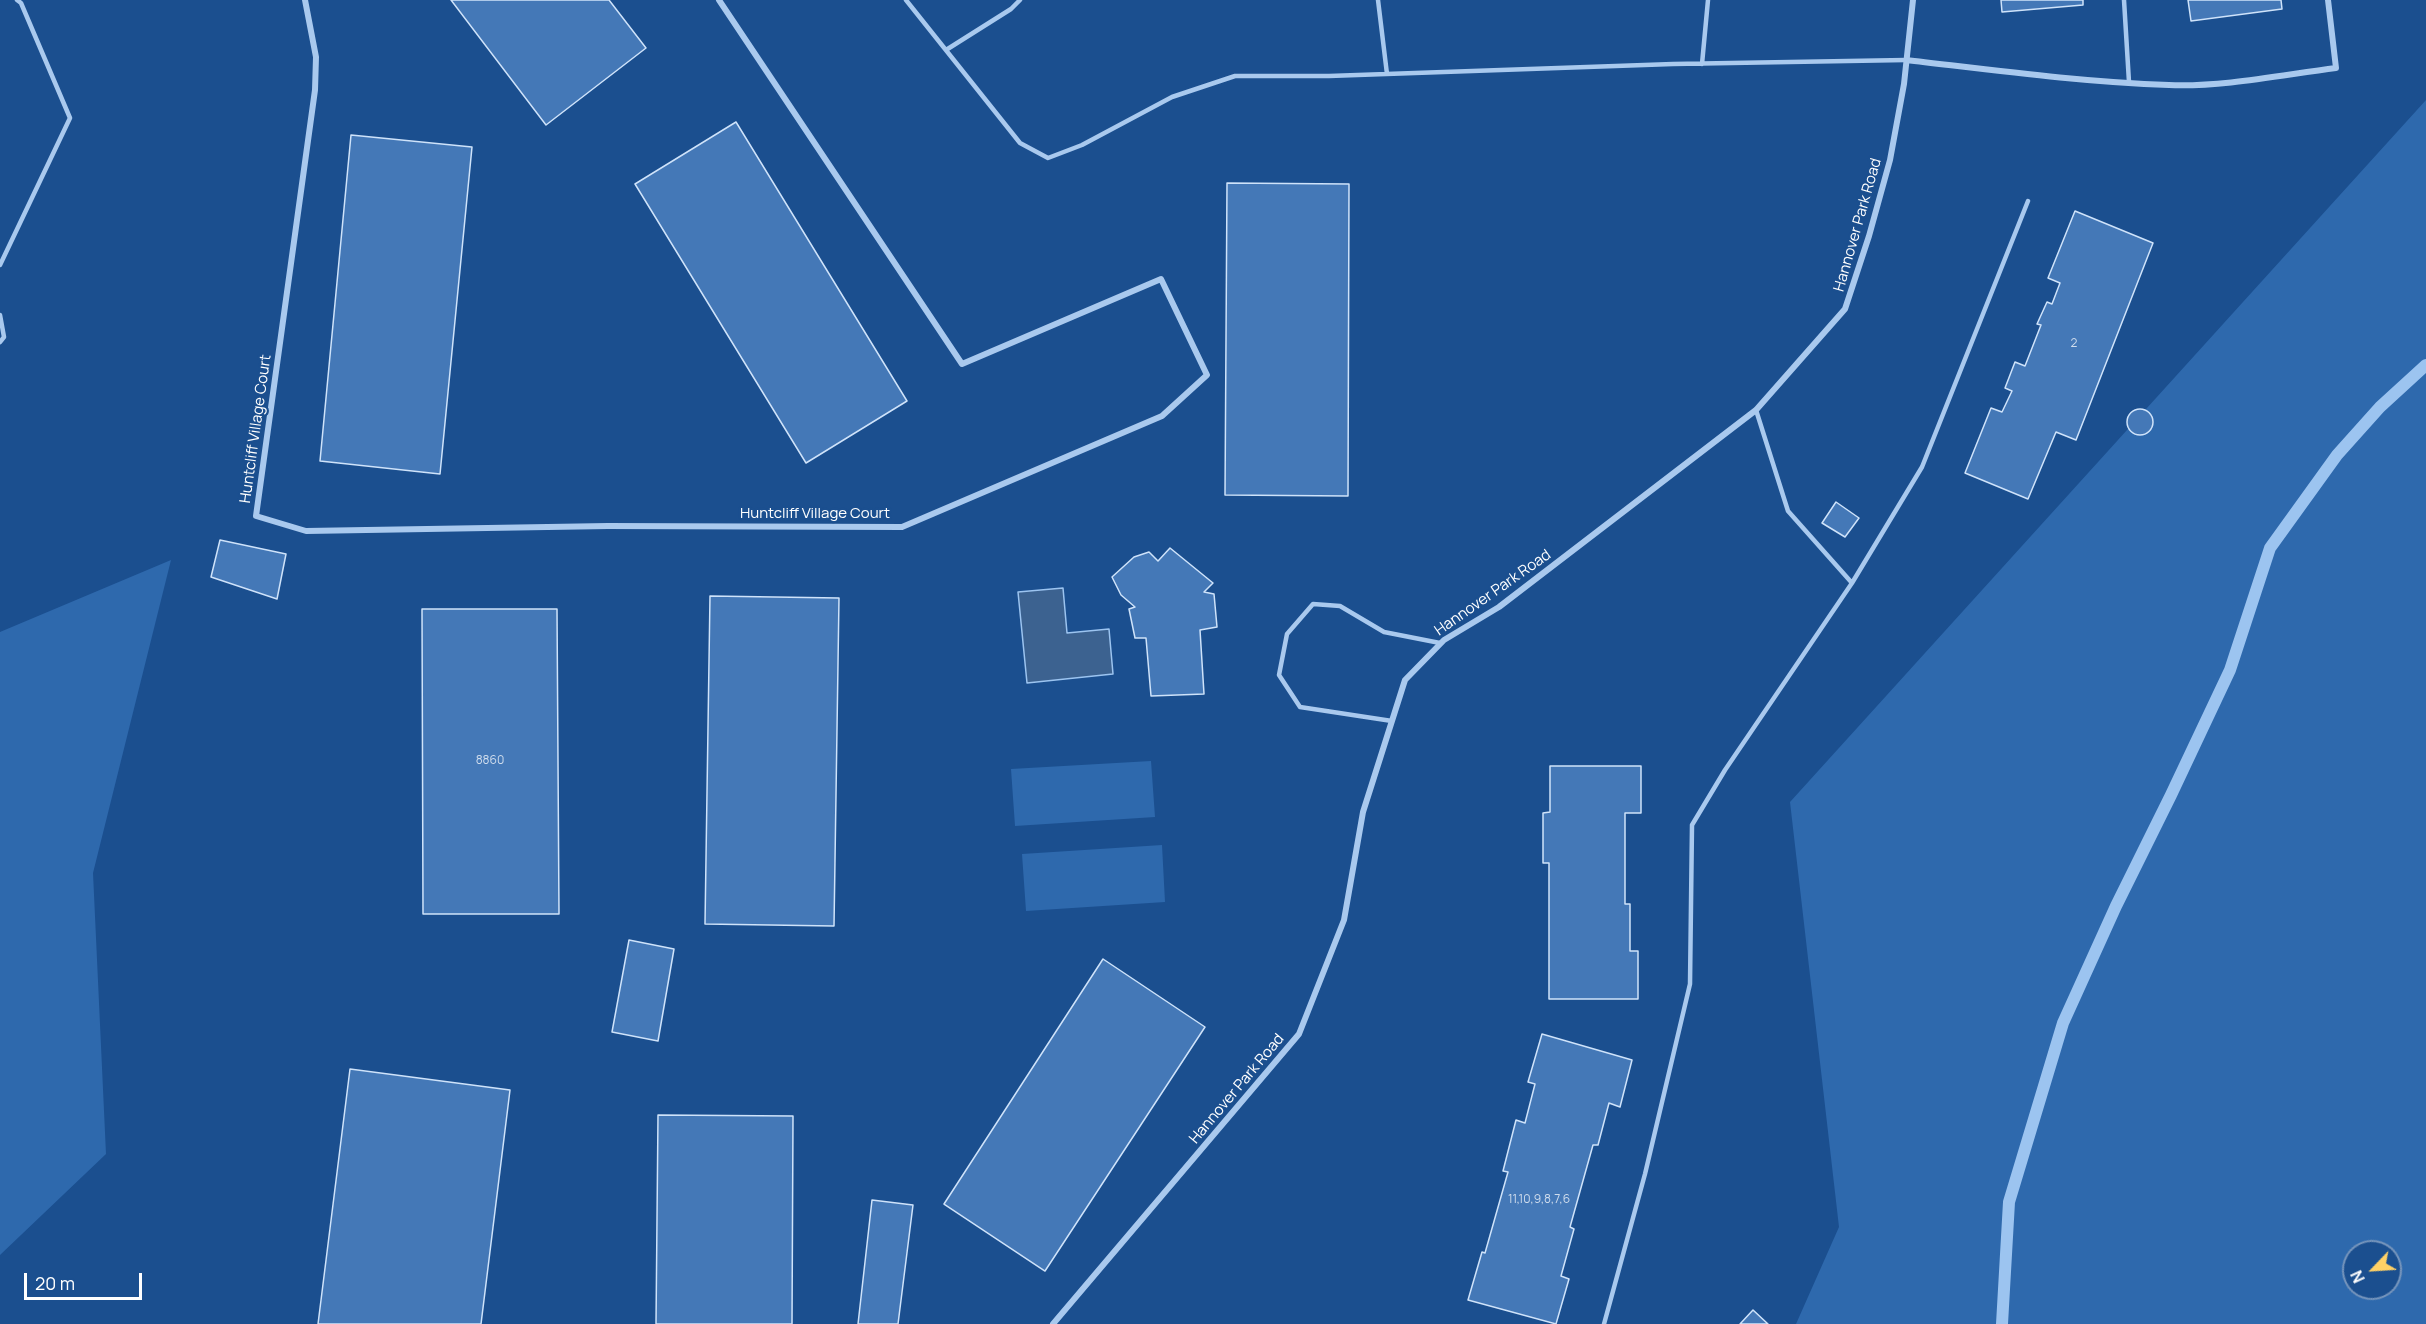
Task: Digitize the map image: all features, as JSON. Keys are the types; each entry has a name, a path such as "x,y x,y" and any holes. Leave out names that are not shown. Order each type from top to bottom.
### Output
{"street":[{"name":"Huntcliff Village Court","path":"305,0 316,57 315,90 256,516 306,531 608,526 902,527 1162,416 1207,375 1161,279 962,364 719,0"},
{"path":"1906,60 1984,70 2170,86 2230,82 2336,68 2328,0"},
{"name":"Hannover Park Road","path":"1053,1324 1299,1034 1344,920 1364,812 1406,680 1440,643 1499,607 1756,410 1845,309 1869,236 1890,160 1904,84 1911,2"}],"lane":[{"path":"0,265 70,118 21,3 17,0"},
{"path":"906,0 1020,143 1048,158 1082,145 1172,97 1235,76 1906,60"},
{"path":"946,50 1011,9 1020,0"},
{"path":"1378,0 1387,74"},
{"path":"1702,64 1708,0"},
{"path":"2124,0 2130,82"},
{"path":"1604,1324 1645,1174 1689,984 1692,825 1725,770 1852,583 1922,467 2028,201"},
{"path":"0,315 4,337 0,342"},
{"path":"1756,410 1788,511 1852,583"},
{"path":"1392,721 1300,707 1279,675 1287,634 1313,604 1340,606 1384,632 1440,643"}],"shaded area":[{"path":"2426,100 2426,1324 1796,1324 1839,1227 1790,802"},
{"path":"171,560 93,873 106,1154 0,1255 0,632"},
{"path":"1063,588 1067,633 1109,629 1113,674 1027,683 1018,592"},
{"path":"1151,761 1155,817 1015,826 1011,769"},
{"path":"1162,845 1165,902 1026,911 1022,854"}],"building":[{"path":"451,0 609,0 646,48 546,125"},
{"path":"2001,0 2083,0 2083,5 2002,12"},
{"path":"2188,0 2281,0 2282,9 2191,21"},
{"path":"736,122 907,401 806,463 635,184"},
{"path":"351,135 472,147 440,474 320,461"},
{"path":"1227,183 1349,184 1348,496 1225,495"},
{"path":"2075,211 2153,243 2076,440 2056,432 2028,499 1965,473 1991,408 2002,412 2012,391 2005,388 2015,362 2025,366 2041,325 2037,324 2047,302 2052,304 2060,283 2048,278"},
{"path":"2140,409 2149,413 2153,422 2149,431 2140,435 2131,431 2127,422 2131,413"},
{"path":"1836,502 1859,518 1845,537 1822,523"},
{"path":"220,540 286,554 277,599 211,577"},
{"path":"1170,548 1213,583 1204,592 1214,594 1217,627 1200,630 1204,694 1151,696 1146,638 1135,638 1129,609 1135,607 1121,595 1112,577 1134,557 1149,552 1158,561"},
{"path":"710,596 839,598 834,926 705,924"},
{"path":"422,609 557,609 559,914 423,914"},
{"path":"1550,766 1641,766 1641,813 1625,813 1625,904 1630,904 1630,951 1638,951 1638,999 1549,999 1549,863 1543,863 1543,813 1550,812"},
{"path":"629,940 674,949 658,1041 612,1032"},
{"path":"1103,959 1205,1027 1045,1271 944,1204"},
{"path":"1542,1034 1632,1060 1620,1107 1609,1103 1598,1145 1593,1145 1570,1227 1574,1229 1561,1276 1569,1279 1556,1324 1468,1300 1482,1252 1485,1253 1508,1172 1503,1171 1516,1120 1525,1123 1535,1084 1528,1082"},
{"path":"350,1069 510,1090 481,1324 318,1324"},
{"path":"658,1115 793,1116 792,1324 656,1324"},
{"path":"872,1200 913,1205 898,1324 858,1324"},
{"path":"1753,1310 1768,1324 1740,1324"}],"waterway":[{"path":"2002,1324 2009,1202 2063,1023 2116,906 2230,670 2270,548 2337,455 2380,407 2426,365"}]}
